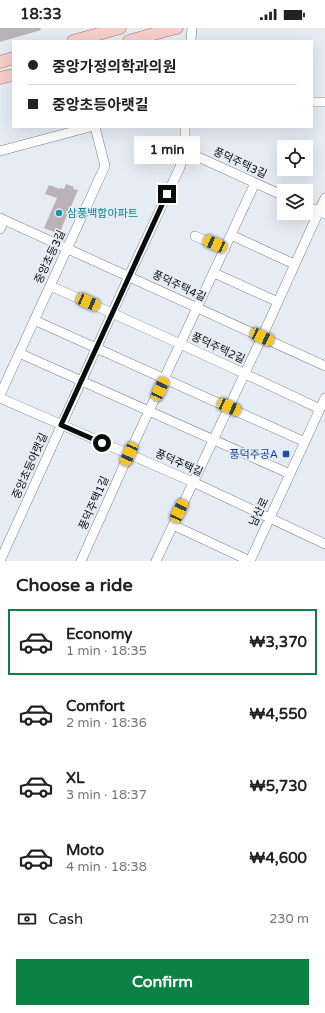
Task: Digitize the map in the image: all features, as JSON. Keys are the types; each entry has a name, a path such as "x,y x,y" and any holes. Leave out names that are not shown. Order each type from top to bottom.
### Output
{"main road":[{"path":"77,40 120,28"},
{"path":"132,40 164,30 177,28"},
{"path":"0,62 12,58"},
{"path":"0,78 12,75"}],"street":[{"path":"191,40 192,28"},
{"path":"313,102 325,102"},
{"path":"0,151 86,128"},
{"name":"중앙초등3길","path":"0,395 105,166 95,128"},
{"name":"중앙초등아랫길","path":"0,561 180,167 185,151 185,128"},
{"name":"풍덕주택3길","path":"185,151 277,193"},
{"name":"풍덕주택1길","path":"81,561 255,183"},
{"name":"풍덕주택2길","path":"158,560 193,482 262,337 294,264 322,213 325,198"},
{"path":"0,229 2,219"},
{"name":"풍덕주택4길","path":"2,219 325,366"},
{"path":"231,235 294,264"},
{"path":"195,236 225,249"},
{"path":"214,273 278,302"},
{"path":"50,286 181,344"},
{"path":"34,320 305,442"},
{"name":"풍덕주택2길","path":"181,344 245,374"},
{"path":"19,353 290,474"},
{"path":"245,374 320,409"},
{"name":"풍덕주택길","path":"0,398 193,482 325,544"},
{"name":"남산로","path":"173,525 250,561 325,398"}],"building":[{"path":"0,28 40,28 41,30 0,42"},
{"name":"삼풍백합아파트","path":"66,184 74,187 73,189 78,190 59,234 44,228 57,198 45,194 49,185 64,189"}],"place":[{"name":"삼풍백합아파트","path":"59,213"},
{"name":"풍덕주공A","path":"286,454"}],"route":[{"path":"102,443 61,425 167,194"}]}
